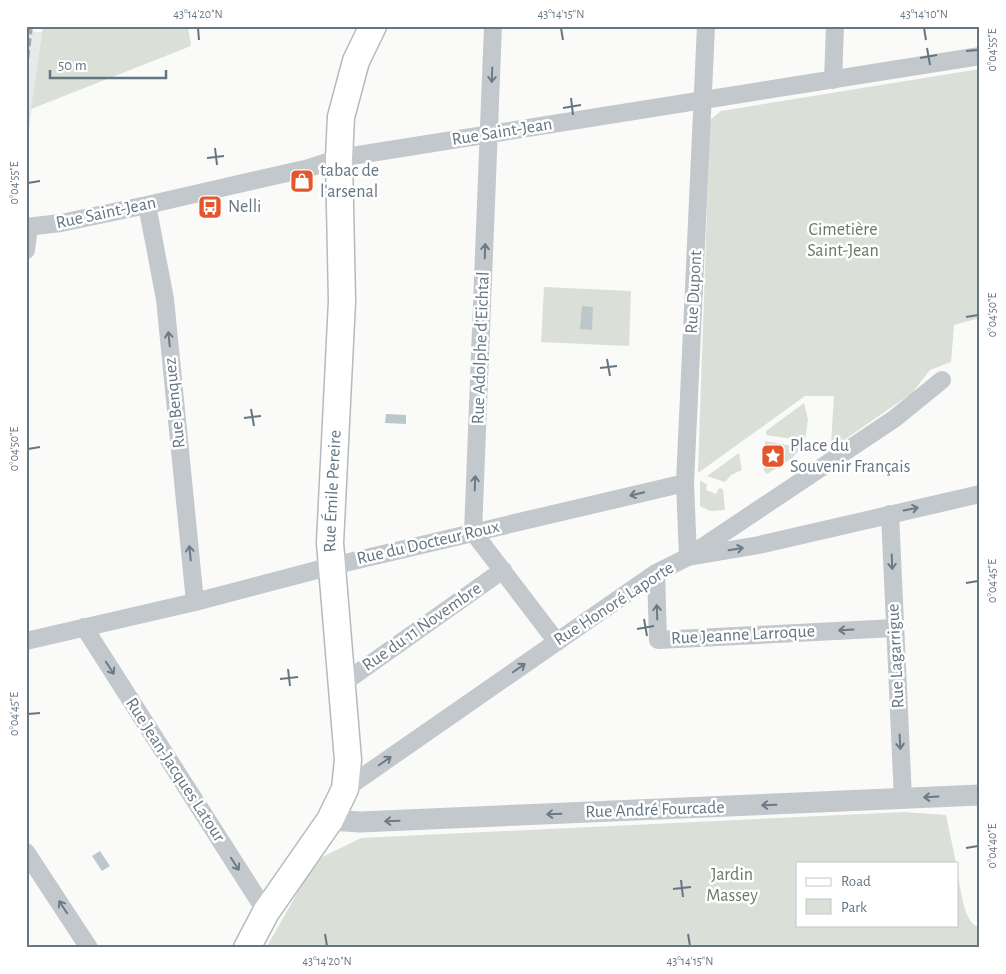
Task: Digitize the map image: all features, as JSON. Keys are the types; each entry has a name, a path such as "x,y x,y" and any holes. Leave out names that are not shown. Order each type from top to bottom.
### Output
{"main road":[{"name":"Rue Émile Pereire","path":"247,948 266,912 330,820 345,789 348,760 330,543 342,301 339,158 341,117 356,61 373,26"}],"street":[{"name":"Rue Adolphe d'Eichtal","path":"473,532 493,26"},
{"name":"Rue Dupont","path":"688,557 685,483 706,26"},
{"path":"833,80 835,26"},
{"name":"Rue Saint-Jean","path":"28,227 60,223 147,205 309,168 339,158 980,56"},
{"name":"Rue Benquez","path":"147,205 165,299 195,602"},
{"path":"26,250 28,227"},
{"path":"688,557 878,430 942,380"},
{"name":"Rue du Docteur Roux","path":"26,640 195,602 332,566 685,483"},
{"name":"Rue Honoré Laporte","path":"345,789 656,573 688,557 759,545 980,494"},
{"name":"Rue Lagarrigue","path":"890,514 903,799"},
{"path":"473,532 557,642"},
{"name":"Rue du 11 Novembre","path":"342,684 502,570"},
{"name":"Rue Jeanne Larroque","path":"656,573 658,640 895,628"},
{"name":"Rue Jean-Jacques Latour","path":"84,627 266,912"},
{"name":"Rue André Fourcade","path":"330,820 351,823 980,795"},
{"path":"26,852 89,948"}],"shaded area":[{"path":"26,31 42,32 26,151"},
{"path":"582,306 593,307 592,330 580,329"},
{"path":"386,414 406,415 406,424 385,423"},
{"path":"100,851 110,866 102,871 92,856"}],"green space":[{"path":"43,26 188,26 191,46 31,109"},
{"name":"Cimetière Saint-Jean","path":"980,69 980,318 954,325 951,362 930,370 912,393 837,445 831,445 834,396 805,396 698,473 710,120 721,111"},
{"path":"544,287 631,291 629,346 541,342"},
{"path":"804,403 808,419 805,441 766,435 766,431"},
{"path":"765,441 802,448 792,458 767,474 764,471"},
{"path":"739,453 742,470 731,475 725,482 707,476"},
{"path":"700,481 707,484 706,490 716,494 719,488 723,489 725,510 710,511 700,506"},
{"name":"Jardin Massey","path":"904,812 946,815 956,862 796,862 796,926 958,926 958,875 966,912 974,925 980,927 980,948 266,948 316,860 361,838"}],"railway":[{"path":"26,70 31,26"}],"place":[{"name":"tabac de l'arsenal","path":"302,181"},
{"name":"Nelli","path":"210,207"},
{"name":"Place du Souvenir Français","path":"773,456"}]}
